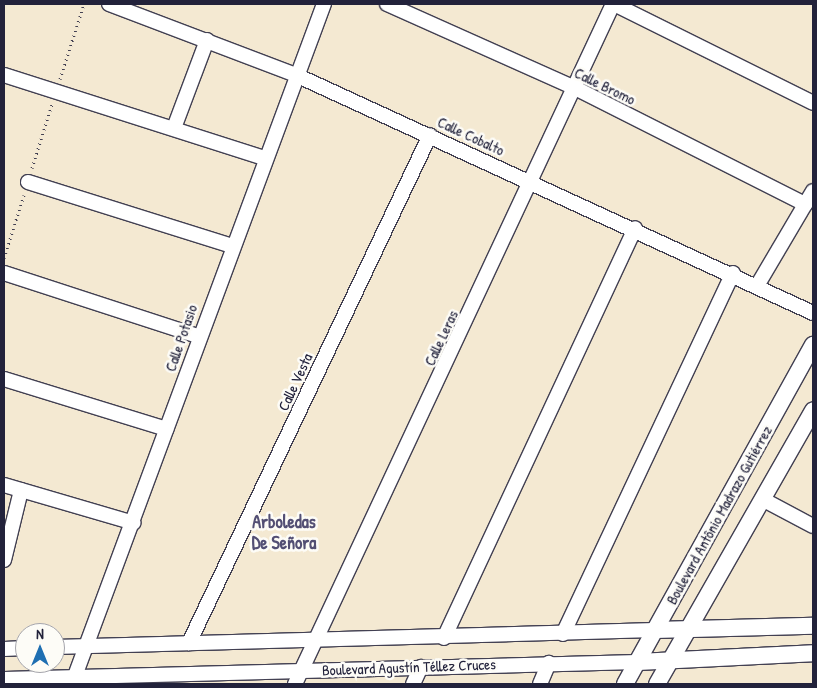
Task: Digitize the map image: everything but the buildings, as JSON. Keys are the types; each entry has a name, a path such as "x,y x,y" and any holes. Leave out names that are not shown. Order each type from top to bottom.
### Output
{"street":[{"name":"Calle Cobalto","path":"109,4 296,75 636,228 813,313"},
{"name":"Calle Potasio","path":"73,681 134,523 198,336 324,4"},
{"name":"Calle Bromo","path":"387,4 575,88 806,204"},
{"path":"614,4 813,103"},
{"name":"Calle Leras","path":"296,684 318,641 614,4"},
{"path":"174,128 207,40"},
{"path":"4,75 264,158"},
{"name":"Calle Vesta","path":"189,644 430,135"},
{"path":"28,182 232,246"},
{"path":"757,286 813,191"},
{"path":"444,638 636,228"},
{"path":"4,273 198,336"},
{"path":"563,634 733,273"},
{"name":"Boulevard Antônio Madrazo Gutiérrez","path":"625,684 813,345"},
{"path":"4,379 167,429"},
{"name":"Boulevard Antônio Madrazo Gutiérrez","path":"658,684 688,628 764,500 813,410"},
{"path":"4,485 134,523"},
{"path":"4,560 21,490"},
{"path":"764,500 813,526"},
{"name":"Boulevard Agustín Téllez Cruces","path":"65,647 444,638 688,628 813,626"},
{"name":"Boulevard Agustín Téllez Cruces","path":"4,679 73,681 170,679 302,670 638,662 813,653"},
{"path":"540,684 550,663"},
{"path":"413,684 421,667"}],"path":[{"path":"4,258 84,4"}],"district":[{"name":"Arboledas De Señora","path":"284,533"}]}
